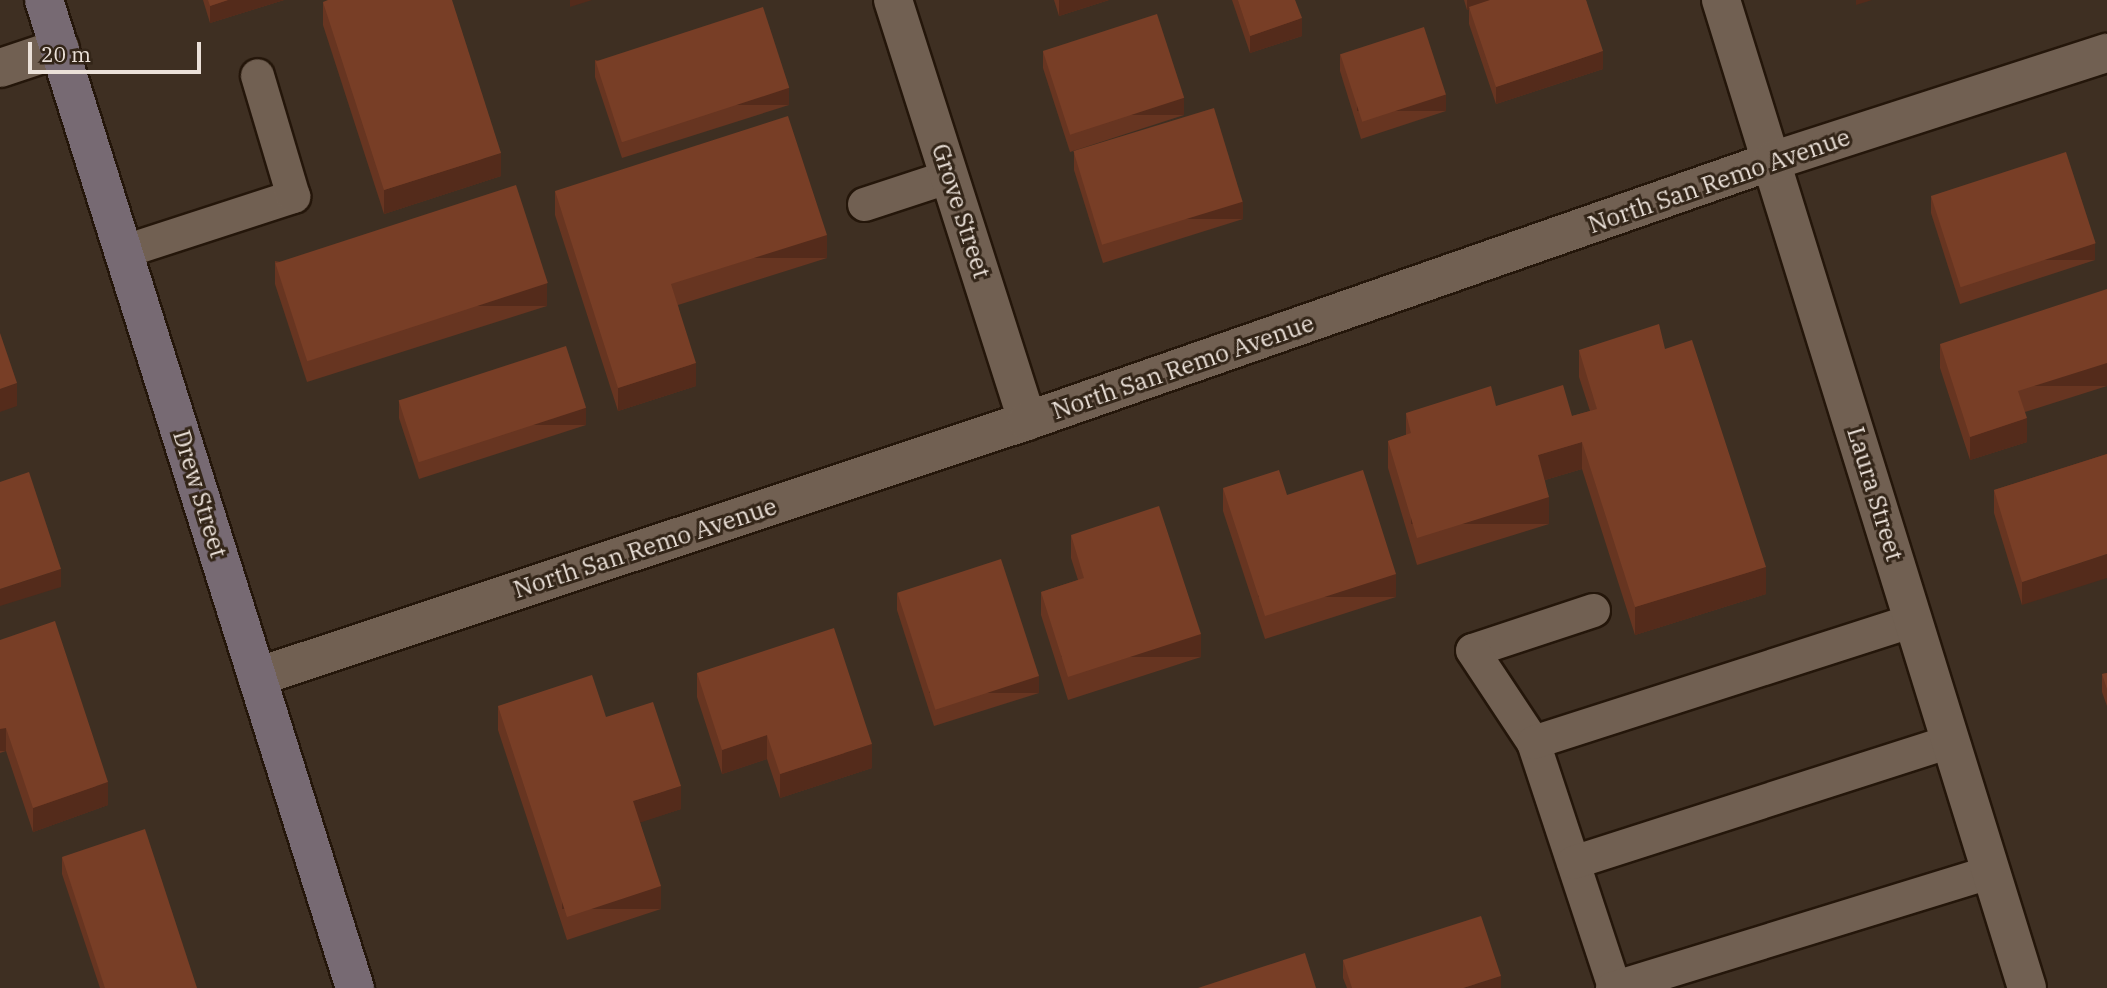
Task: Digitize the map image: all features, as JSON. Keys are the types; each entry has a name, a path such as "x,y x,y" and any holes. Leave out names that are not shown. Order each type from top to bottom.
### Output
{"main road":[{"name":"Drew Street","path":"44,0 355,988"}],"street":[{"name":"Grove Street","path":"893,0 1027,422"},
{"name":"Laura Street","path":"1721,0 2027,988"},
{"path":"0,68 60,48"},
{"name":"North San Remo Avenue","path":"257,677 1027,422 1772,161 2107,53"}],"lane":[{"path":"124,251 293,196 257,75"},
{"path":"864,204 950,176"},
{"path":"1593,610 1472,650 1533,742 1613,988 1990,872"},
{"path":"1533,742 1913,620"},
{"path":"1573,862 1951,741"}],"building":[{"path":"208,0 228,0 210,6"},
{"path":"452,0 501,153 384,190 323,2"},
{"path":"1238,0 1295,0 1302,18 1250,36"},
{"path":"1490,0 1586,0 1603,51 1496,87 1469,7"},
{"path":"763,7 789,88 622,142 596,61"},
{"path":"1157,14 1184,98 1070,135 1043,51"},
{"path":"1424,27 1446,95 1362,122 1340,54"},
{"path":"1214,108 1243,202 1102,245 1073,151"},
{"path":"788,116 827,235 671,284 696,363 618,388 555,191"},
{"path":"2066,152 2096,243 1961,287 1931,196"},
{"path":"516,185 548,283 307,361 275,263"},
{"path":"2107,289 2107,363 2018,391 2027,418 1970,437 1940,344"},
{"path":"1659,324 1665,349 1692,340 1766,567 1635,607 1582,442 1538,455 1549,497 1417,538 1388,441 1411,433 1406,413 1491,386 1496,406 1563,385 1572,416 1597,409 1579,350"},
{"path":"0,333 17,383 0,389"},
{"path":"566,346 586,408 419,462 399,400"},
{"path":"2107,454 2107,554 2022,582 1994,490"},
{"path":"1279,470 1287,495 1363,470 1396,574 1265,616 1223,488"},
{"path":"29,472 61,569 0,589 0,482"},
{"path":"1159,506 1201,634 1068,677 1041,592 1084,578 1071,535"},
{"path":"1001,559 1039,676 935,710 897,593"},
{"path":"55,621 108,782 33,808 6,728 0,729 0,640"},
{"path":"834,628 872,744 780,774 767,735 722,750 697,673"},
{"path":"2107,673 2107,689 2102,674"},
{"path":"592,675 606,717 653,702 681,786 633,801 661,886 567,917 498,706"},
{"path":"145,829 197,988 105,988 62,857"},
{"path":"1481,916 1501,976 1463,988 1352,988 1343,960"},
{"path":"1305,953 1316,988 1198,988"}]}
